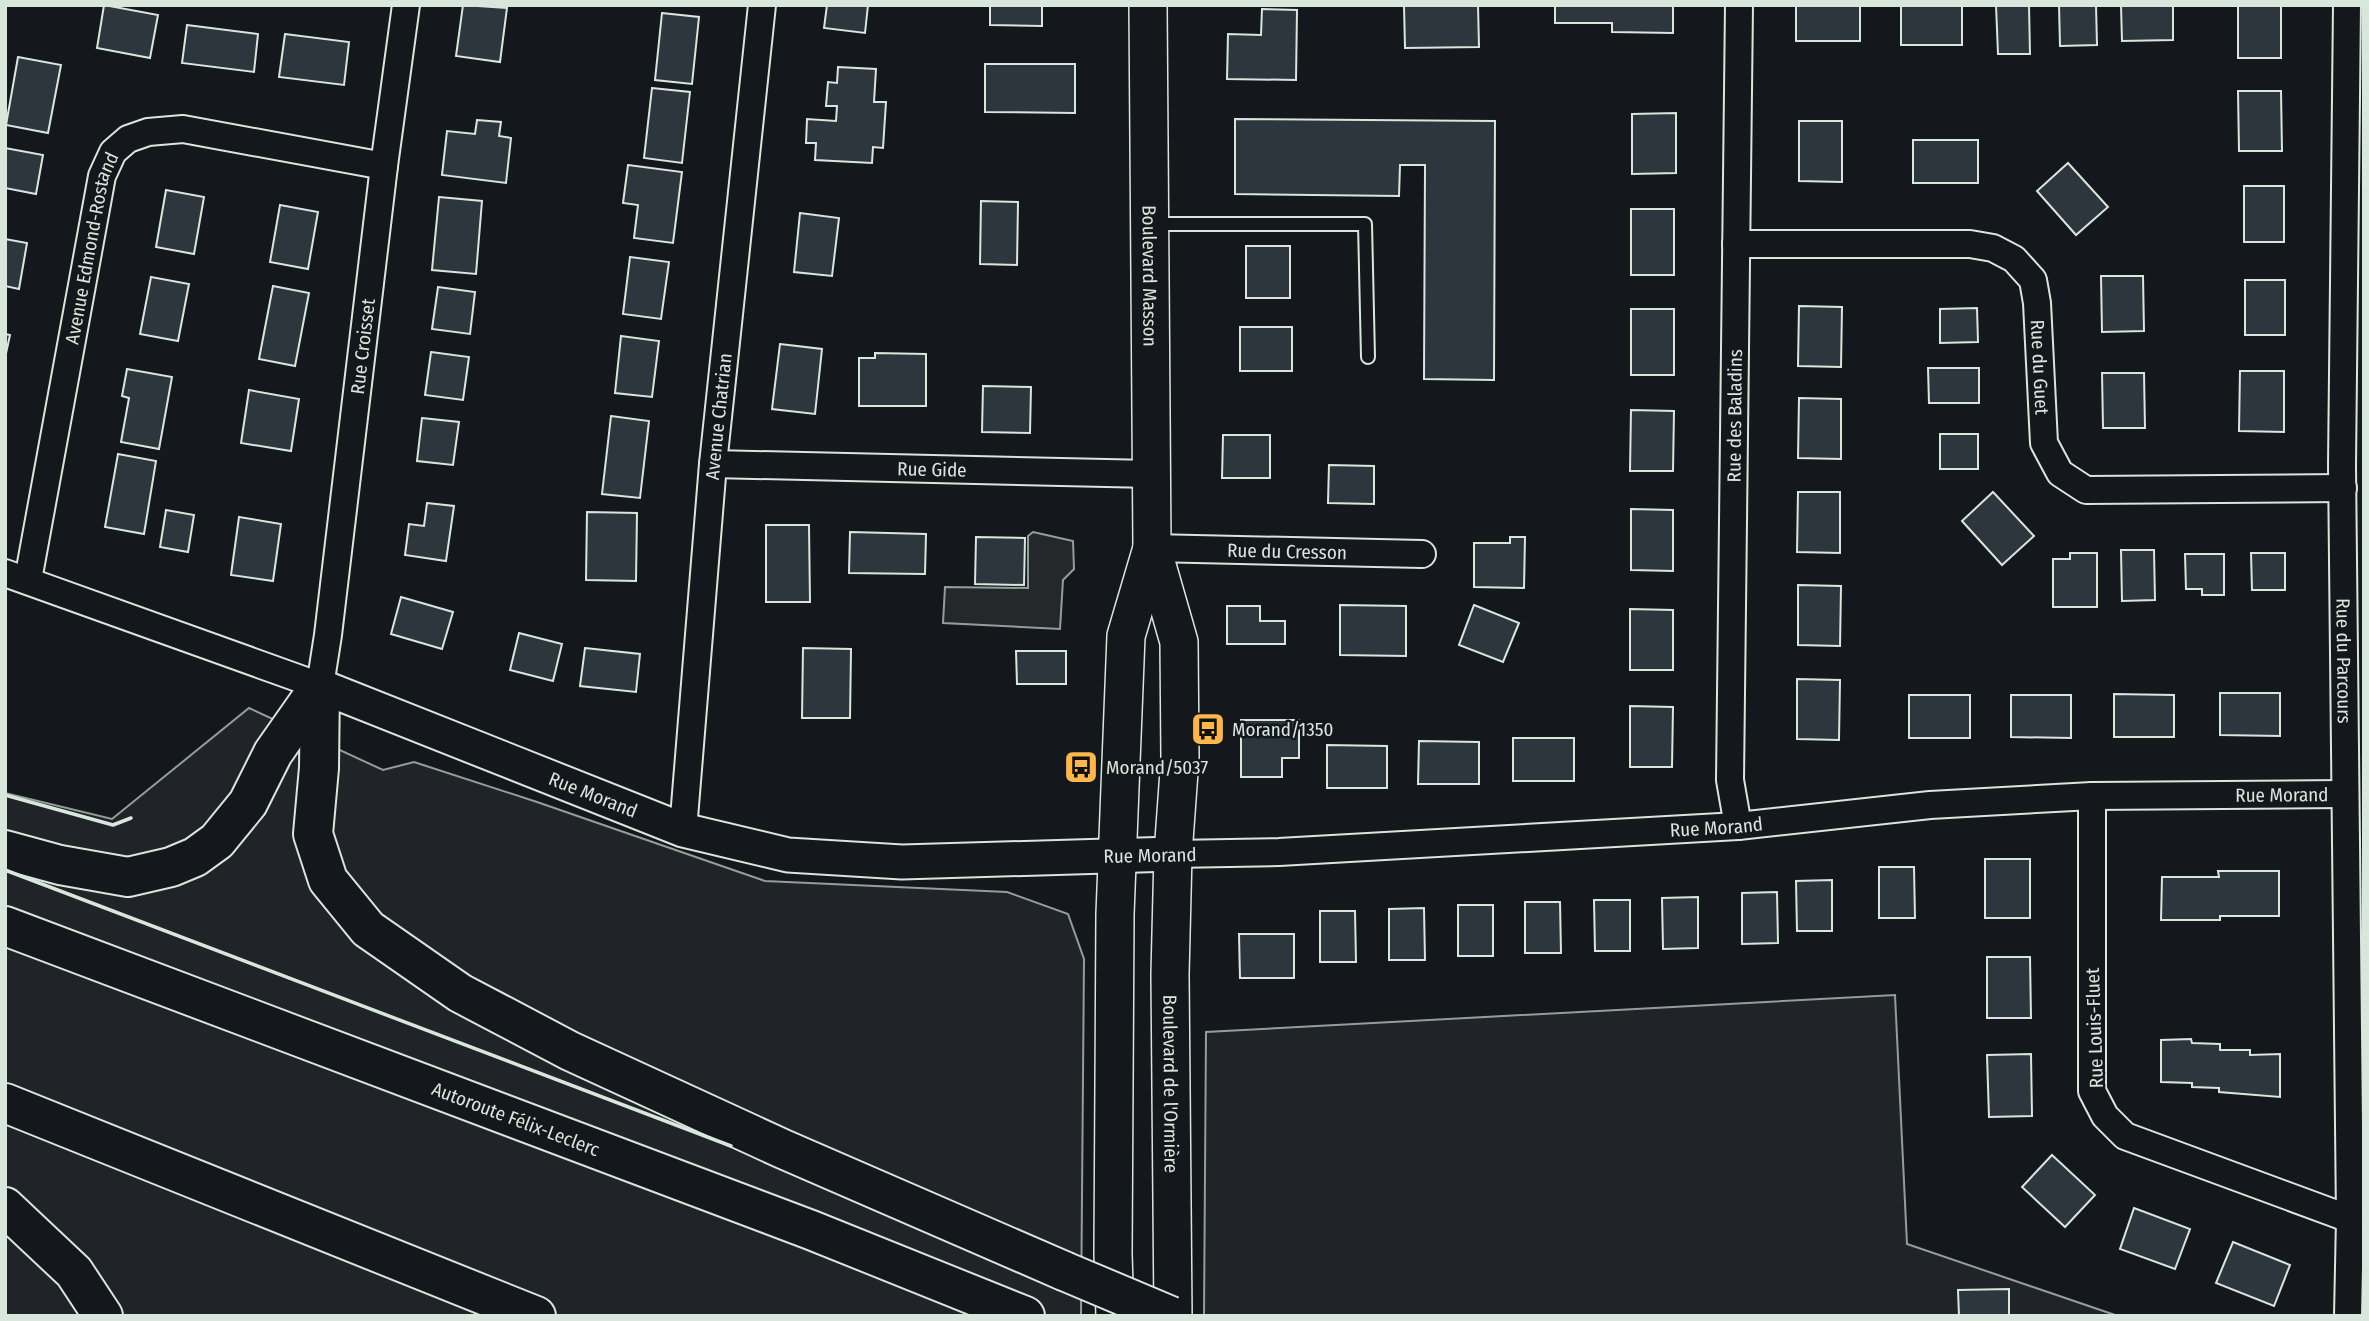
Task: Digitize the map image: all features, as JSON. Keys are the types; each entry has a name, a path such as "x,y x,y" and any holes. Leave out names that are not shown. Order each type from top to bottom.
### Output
{"highway":[{"path":"5,850 128,877 171,867 195,857 217,841 248,803 273,754 320,686"},
{"path":"320,686 319,768 313,834 328,880 368,929 460,993 570,1051 783,1149 1172,1316"},
{"name":"Autoroute Félix-Leclerc","path":"5,926 811,1230 1025,1316"},
{"path":"5,1103 536,1316"},
{"path":"5,1208 74,1272 103,1316"}],"main road":[{"name":"Boulevard Masson","path":"1148,5 1152,548 1180,642 1180,758 1173,854"},
{"name":"Boulevard Masson","path":"1117,855 1126,636 1152,548"},
{"name":"Boulevard de l'Ormière","path":"1172,1316 1170,974 1173,854"},
{"path":"1115,1316 1112,1254 1117,855"}],"street":[{"name":"Rue Croisset","path":"320,686 406,5"},
{"name":"Avenue Chatrian","path":"682,830 713,464 762,5"},
{"name":"Rue des Baladins","path":"1738,826 1730,780 1739,5"},
{"name":"Rue du Parcours","path":"2347,5 2342,466 2343,794 2350,1219 2348,1316"},
{"name":"Avenue Edmond-Rostand","path":"17,576 102,176 113,152 128,139 148,132 183,129 384,166"},
{"name":"Rue du Guet","path":"1736,244 1970,244 1993,248 2014,259 2033,280 2037,303 2044,443 2060,473 2085,490 2343,488"},
{"name":"Rue Gide","path":"713,464 1151,474"},
{"name":"Rue du Cresson","path":"1152,548 1422,554"},
{"name":"Rue Morand","path":"17,576 320,686 682,830 788,855 877,860 1279,852 1738,826 1930,805 2092,796 2343,794"},
{"name":"Rue Louis-Fluet","path":"2092,796 2092,1091 2105,1116 2125,1136 2350,1219"}],"lane":[{"path":"1150,224 1365,224 1368,357"}],"shaded area":[{"path":"1033,532 1073,541 1074,569 1063,580 1060,629 943,623 945,587 1028,588 1028,536"},
{"path":"249,708 383,770 414,762 765,881 1007,892 1068,914 1084,959 1081,1316 5,1316 5,793 112,819"},
{"path":"1895,995 1907,1244 2118,1316 1204,1316 1206,1032"}],"building":[{"path":"104,5 158,15 150,58 97,48"},
{"path":"463,5 507,8 500,62 456,56"},
{"path":"827,5 868,5 865,33 824,28"},
{"path":"990,5 1042,5 1042,26 990,25"},
{"path":"1404,5 1478,5 1479,47 1405,48"},
{"path":"1555,5 1673,5 1673,33 1612,32 1612,23 1555,23"},
{"path":"1796,5 1860,5 1860,41 1796,41"},
{"path":"1901,5 1962,5 1962,45 1901,45"},
{"path":"1996,5 2029,5 2030,54 1998,54"},
{"path":"2059,5 2096,5 2097,45 2060,46"},
{"path":"2121,5 2173,5 2173,40 2122,41"},
{"path":"2238,5 2281,5 2281,58 2238,58"},
{"path":"1262,9 1297,10 1296,80 1227,79 1228,34 1261,35"},
{"path":"662,13 699,17 692,84 655,80"},
{"path":"187,25 258,34 254,72 182,63"},
{"path":"285,34 349,42 344,85 279,77"},
{"path":"18,57 61,65 48,133 6,125"},
{"path":"985,64 1075,64 1075,113 985,112"},
{"path":"838,67 876,69 874,102 886,102 883,148 873,147 872,163 815,160 816,143 806,143 807,119 836,121 837,106 826,106 828,82 837,83"},
{"path":"652,88 690,92 682,163 644,158"},
{"path":"2238,91 2281,91 2282,151 2239,151"},
{"path":"1676,113 1676,173 1632,174 1632,114"},
{"path":"1235,119 1495,121 1494,380 1424,379 1425,165 1400,165 1399,196 1235,194"},
{"path":"477,120 501,122 499,136 511,138 506,183 442,175 447,131 475,134"},
{"path":"1799,121 1842,121 1842,182 1799,181"},
{"path":"1913,140 1978,140 1978,183 1913,183"},
{"path":"5,148 43,155 36,194 5,188"},
{"path":"2068,163 2108,207 2076,235 2037,191"},
{"path":"628,165 682,172 673,243 634,238 638,205 623,203"},
{"path":"2244,186 2284,186 2284,242 2244,242"},
{"path":"166,190 204,197 194,254 156,247"},
{"path":"439,197 482,201 476,274 432,270"},
{"path":"981,201 1018,202 1017,265 980,264"},
{"path":"280,205 318,212 308,269 270,262"},
{"path":"1631,209 1674,209 1674,275 1631,275"},
{"path":"800,213 839,218 832,276 794,272"},
{"path":"5,239 27,243 19,289 5,286"},
{"path":"1246,246 1290,246 1290,298 1246,298"},
{"path":"630,257 669,262 661,319 623,314"},
{"path":"2101,276 2143,276 2144,331 2102,332"},
{"path":"151,277 189,284 178,341 140,334"},
{"path":"2245,280 2285,280 2285,335 2245,335"},
{"path":"273,286 309,293 295,366 259,359"},
{"path":"438,287 475,292 470,334 432,329"},
{"path":"1799,306 1842,307 1841,367 1798,366"},
{"path":"1977,308 1978,342 1940,343 1940,309"},
{"path":"1631,309 1674,309 1674,375 1631,375"},
{"path":"1240,327 1292,327 1292,371 1240,371"},
{"path":"5,334 10,335 5,358"},
{"path":"621,336 659,341 652,397 615,393"},
{"path":"780,344 822,349 815,414 772,409"},
{"path":"431,352 469,357 463,400 425,395"},
{"path":"875,353 926,354 926,406 859,406 859,358 875,358"},
{"path":"1928,368 1979,368 1979,403 1929,403"},
{"path":"127,369 172,377 159,449 121,442 129,398 122,396"},
{"path":"2240,371 2284,371 2284,432 2239,431"},
{"path":"2102,373 2144,373 2145,428 2103,428"},
{"path":"983,386 1031,387 1030,433 982,432"},
{"path":"249,390 299,399 291,451 241,443"},
{"path":"1799,398 1841,399 1841,459 1798,458"},
{"path":"1631,410 1674,411 1673,471 1630,471"},
{"path":"611,416 649,421 640,498 602,494"},
{"path":"422,418 459,422 453,465 417,461"},
{"path":"1940,434 1978,434 1978,469 1940,469"},
{"path":"1223,435 1270,435 1270,478 1222,478"},
{"path":"118,454 156,461 144,534 105,527"},
{"path":"1329,465 1374,466 1374,504 1328,503"},
{"path":"1798,492 1840,492 1840,553 1797,552"},
{"path":"1993,492 2034,536 2002,565 1962,521"},
{"path":"427,503 454,506 446,561 405,555 409,524 424,526"},
{"path":"1631,509 1673,510 1673,571 1631,570"},
{"path":"166,510 194,515 188,552 160,547"},
{"path":"587,512 637,513 636,581 586,580"},
{"path":"239,517 281,524 273,581 231,575"},
{"path":"766,525 809,525 810,602 766,602"},
{"path":"850,532 926,534 925,574 849,573"},
{"path":"976,537 1025,538 1024,585 975,584"},
{"path":"1510,537 1525,537 1524,588 1474,587 1474,543 1510,543"},
{"path":"2121,550 2154,550 2155,600 2122,601"},
{"path":"2070,553 2097,553 2097,607 2053,607 2053,559 2070,559"},
{"path":"2251,553 2285,553 2285,590 2252,590"},
{"path":"2185,554 2224,554 2224,595 2202,595 2202,589 2186,589"},
{"path":"1798,585 1841,586 1840,646 1798,645"},
{"path":"401,597 453,612 442,649 391,634"},
{"path":"1340,605 1406,606 1406,656 1340,655"},
{"path":"1474,605 1519,623 1503,662 1459,645"},
{"path":"1227,606 1260,606 1260,621 1285,621 1285,644 1227,644"},
{"path":"1630,609 1673,610 1673,670 1630,670"},
{"path":"519,633 562,644 553,681 510,670"},
{"path":"585,648 640,654 636,692 580,686"},
{"path":"803,648 851,649 850,718 802,718"},
{"path":"1016,651 1066,651 1066,684 1017,684"},
{"path":"1797,679 1840,680 1839,740 1797,739"},
{"path":"2220,693 2280,693 2280,736 2220,735"},
{"path":"2114,694 2174,695 2174,737 2114,737"},
{"path":"1909,695 1970,695 1970,738 1909,738"},
{"path":"2011,695 2071,695 2071,738 2011,737"},
{"path":"1630,706 1673,707 1672,767 1630,767"},
{"path":"1241,720 1299,720 1299,758 1282,758 1282,777 1241,777"},
{"path":"1513,738 1574,738 1574,781 1513,781"},
{"path":"1419,741 1479,742 1479,784 1418,784"},
{"path":"1327,745 1387,746 1387,788 1327,788"},
{"path":"1985,859 2030,859 2030,918 1985,918"},
{"path":"1879,867 1914,867 1915,918 1879,918"},
{"path":"2218,871 2279,871 2279,916 2161,920 2162,877 2219,877"},
{"path":"1832,880 1832,931 1797,931 1796,881"},
{"path":"1777,892 1778,943 1742,944 1742,893"},
{"path":"1698,897 1698,948 1663,949 1662,898"},
{"path":"1594,900 1630,900 1630,951 1595,951"},
{"path":"1525,902 1560,902 1561,953 1525,953"},
{"path":"1458,905 1493,905 1493,956 1458,956"},
{"path":"1424,908 1425,960 1389,960 1389,909"},
{"path":"1320,911 1355,911 1356,962 1320,962"},
{"path":"1239,934 1294,934 1294,978 1240,978"},
{"path":"1987,957 2030,957 2031,1018 1987,1018"},
{"path":"2191,1039 2192,1043 2220,1044 2220,1050 2250,1050 2250,1055 2280,1054 2280,1097 2219,1092 2219,1088 2192,1087 2192,1083 2161,1082 2161,1040"},
{"path":"2031,1054 2032,1116 1989,1117 1987,1055"},
{"path":"2052,1155 2095,1195 2065,1227 2022,1187"},
{"path":"2134,1208 2190,1229 2175,1269 2120,1249"},
{"path":"2233,1242 2290,1265 2274,1306 2216,1283"},
{"path":"2009,1289 2009,1316 1959,1316 1958,1290"}],"wall":[{"path":"5,795 113,825 131,818"},
{"path":"5,870 731,1146"}],"place":[{"name":"Morand/1350","path":"1208,729"},
{"name":"Morand/5037","path":"1081,767"}]}
